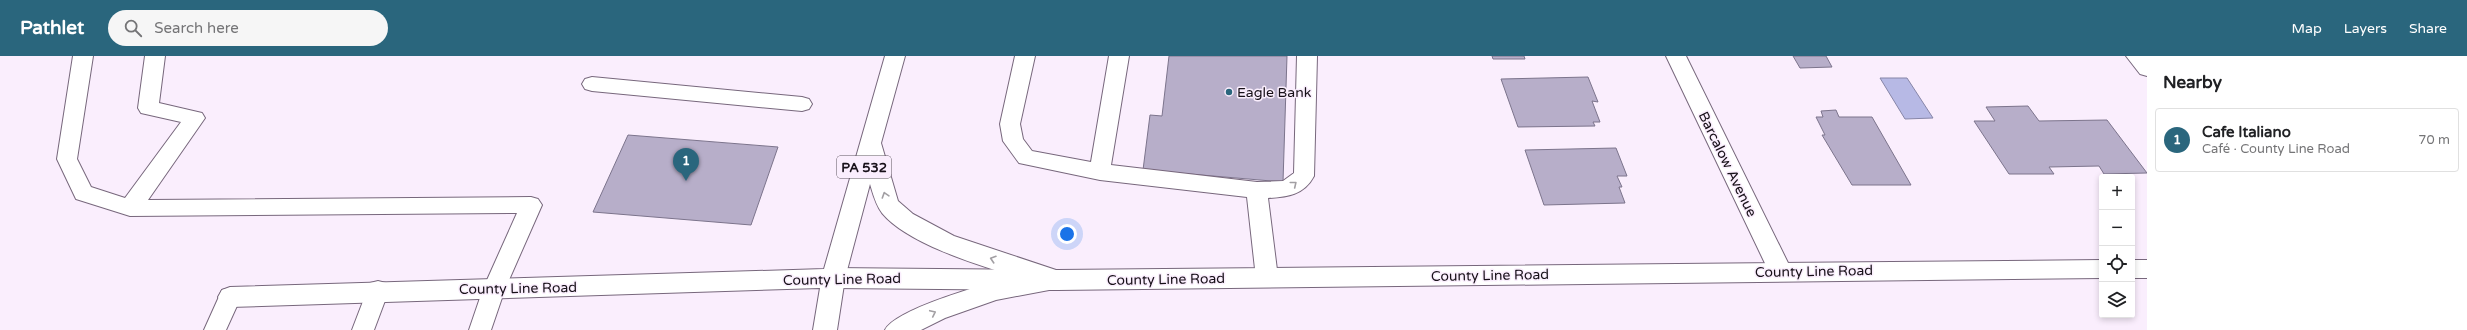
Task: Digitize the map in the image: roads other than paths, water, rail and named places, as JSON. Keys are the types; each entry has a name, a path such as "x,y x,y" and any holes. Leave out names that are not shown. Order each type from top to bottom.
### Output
{"main road":[{"name":"PA 532","path":"826,330 832,278 871,143 894,56"},
{"name":"Barcalow Avenue","path":"1676,56 1780,271"},
{"path":"2136,56 2147,69"},
{"path":"871,143 889,206 927,233 968,251 1057,280"},
{"name":"County Line Road","path":"230,297 378,290 494,289 832,278 1057,280 1780,271 2099,269"},
{"path":"2135,269 2147,269"},
{"path":"897,330 937,311 995,290 1057,280"}],"lane":[{"path":"82,56 67,159 84,193 130,208 531,205 494,289 480,330"},
{"path":"130,208 195,118 148,108 155,56"},
{"path":"1025,56 1010,124 1013,141 1026,158 1100,172 1257,190 1288,189 1304,176 1307,56"},
{"path":"1100,172 1119,56"},
{"path":"592,84 802,104"},
{"path":"1257,190 1267,278"},
{"path":"363,330 378,290"},
{"path":"215,330 230,297"}],"water":[{"path":"1880,78 1907,78 1933,118 1905,119"}],"place":[{"name":"Eagle Bank","path":"1229,92"},
{"name":"Cafe Italiano","path":"686,181"}]}
